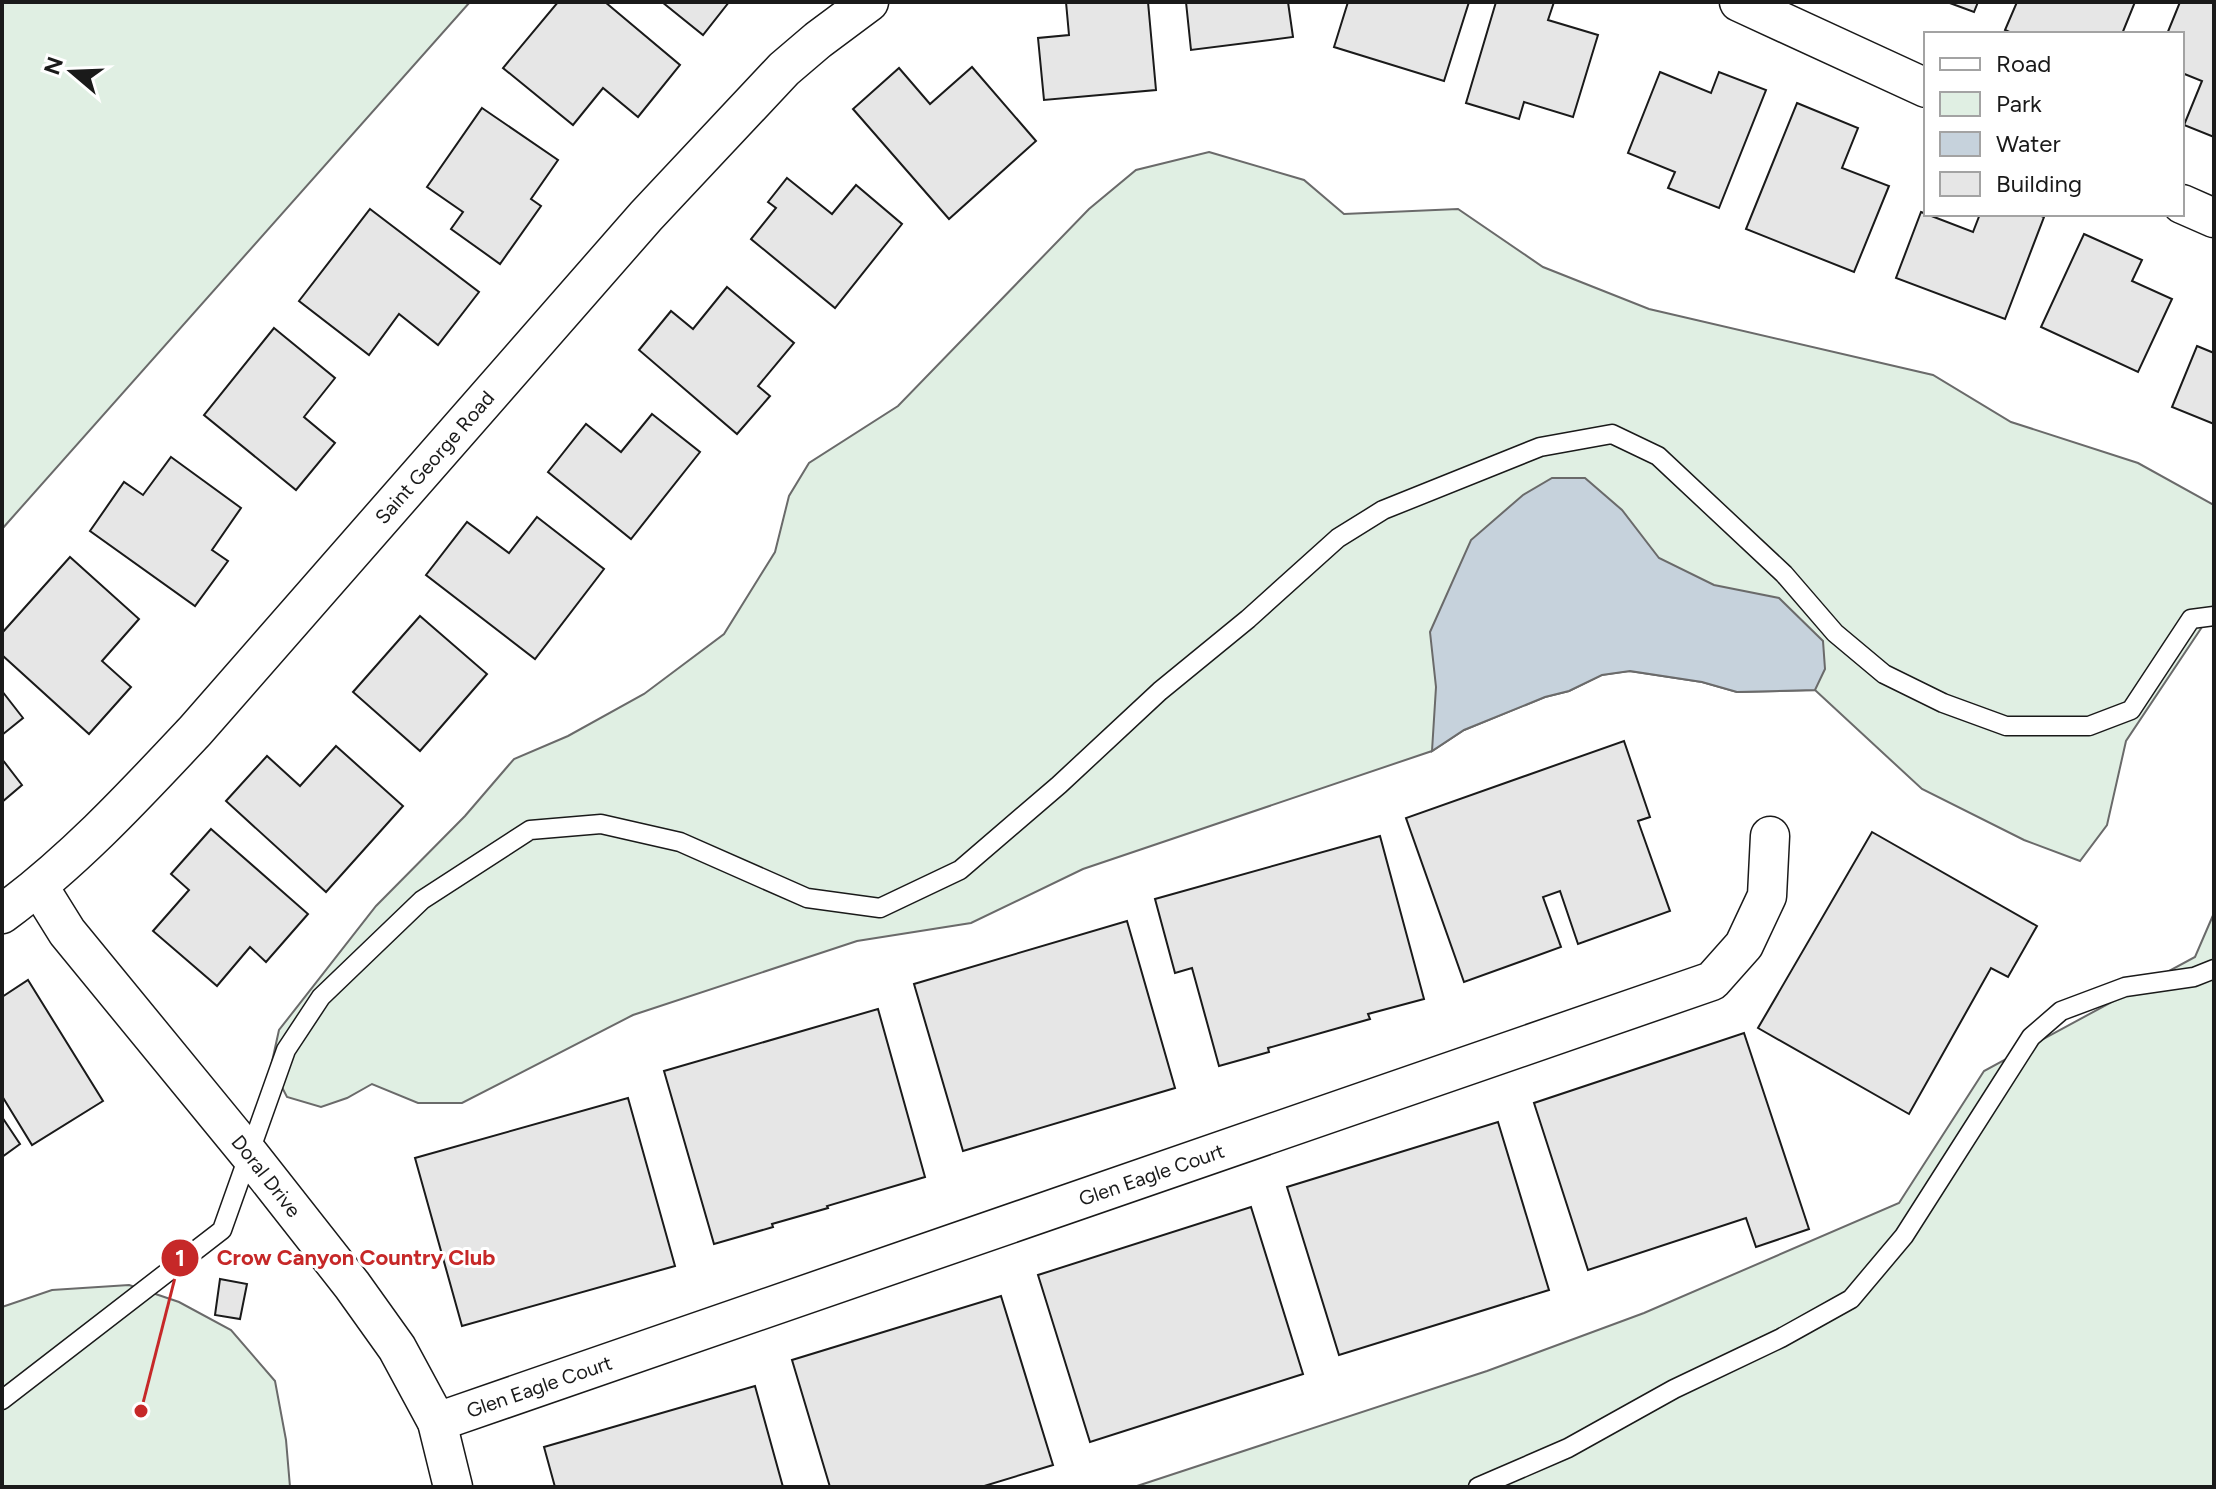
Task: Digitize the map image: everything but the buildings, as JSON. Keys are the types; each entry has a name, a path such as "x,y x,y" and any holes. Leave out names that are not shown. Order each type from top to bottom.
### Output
{"street":[{"name":"Saint George Road","path":"2,914 39,887 127,803 195,731 646,216 743,112 784,69 869,2"},
{"path":"1739,2 1924,87"},
{"path":"2184,205 2214,218"},
{"name":"Glen Eagle Court","path":"437,1422 1712,981 1744,945 1767,896 1770,836"},
{"name":"Doral Drive","path":"39,887 67,932 249,1154 352,1285 397,1348 437,1422 453,1487"}],"lane":[{"path":"2,1400 222,1230 286,1050 321,997 422,900 530,830 601,824 680,842 807,898 880,908 960,870 1059,785 1160,691 1248,619 1338,538 1383,510 1540,447 1612,434 1658,456 1784,574 1835,633 1884,674 1943,703 2006,726 2089,726 2131,710 2191,619 2214,616"},
{"path":"1478,1487 1568,1448 1674,1389 1781,1338 1851,1299 1904,1236 2031,1037 2061,1011 2125,987 2194,977 2214,969"}],"green space":[{"path":"2,2 470,2 2,529"},
{"path":"1209,152 1304,180 1344,214 1458,209 1543,267 1649,309 1933,375 2011,422 2138,463 2214,505 2214,609 2126,741 2107,825 2080,861 2024,840 1922,789 1815,690 1737,692 1702,682 1629,671 1601,675 1569,691 1545,697 1464,730 1432,751 1083,869 971,923 857,941 633,1015 462,1103 418,1103 372,1084 347,1098 321,1107 287,1097 271,1066 279,1030 376,906 465,816 514,759 568,736 644,694 724,634 775,552 789,496 809,463 898,406 1089,209 1136,170"},
{"path":"2214,913 2214,1487 1134,1487 1487,1371 1644,1313 1899,1203 1984,1071 2195,957"},
{"path":"129,1285 179,1302 231,1330 275,1381 286,1440 290,1487 2,1487 2,1307 52,1290"}],"water":[{"path":"1552,478 1585,478 1622,510 1659,558 1714,585 1779,598 1823,641 1825,669 1815,690 1737,692 1702,682 1630,671 1602,675 1569,691 1545,697 1464,730 1432,751 1436,687 1430,632 1471,540 1523,495"}],"place":[{"name":"Crow Canyon Country Club","path":"141,1411"}]}
